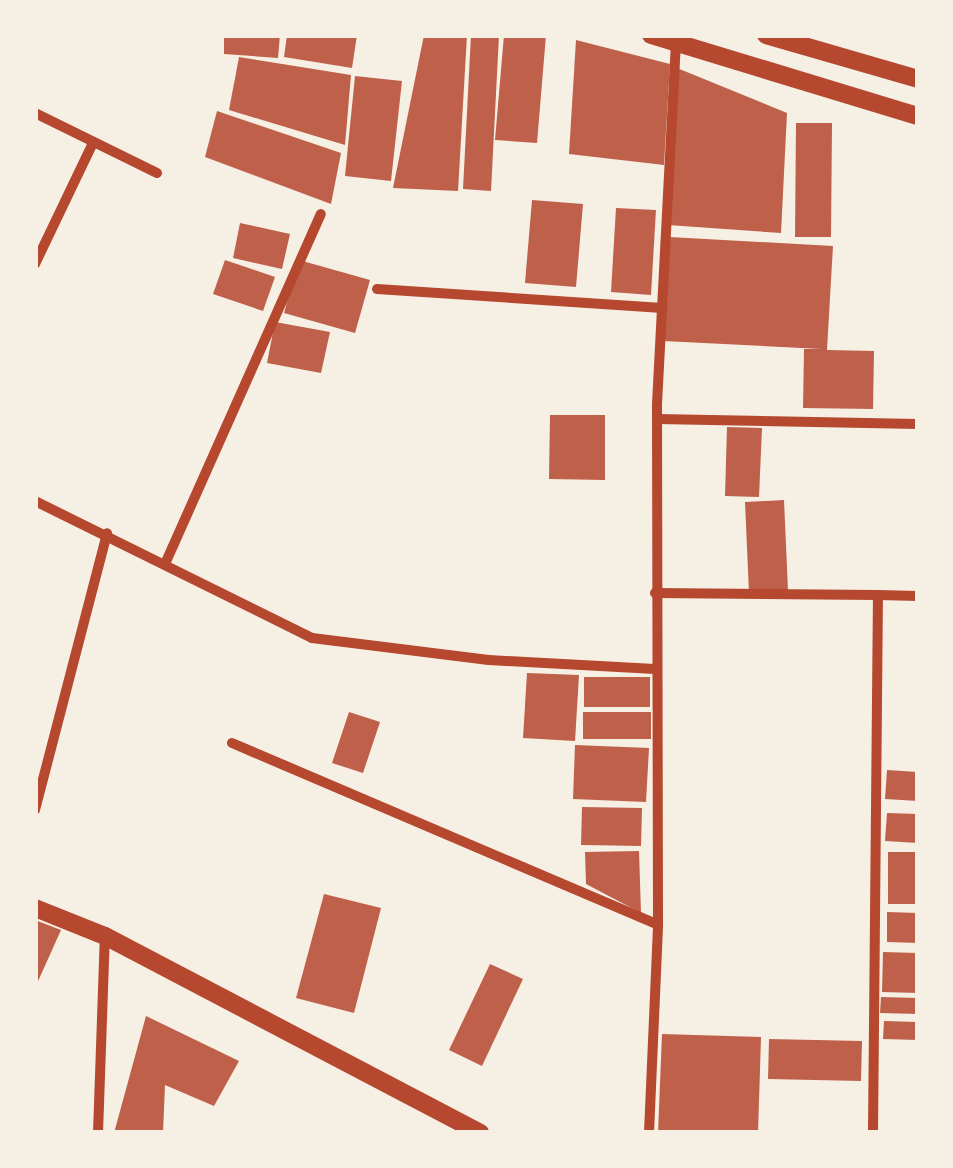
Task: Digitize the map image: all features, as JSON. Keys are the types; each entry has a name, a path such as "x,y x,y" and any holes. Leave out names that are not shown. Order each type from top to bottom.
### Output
{"street":[{"path":"651,35 918,116"},
{"path":"766,35 918,79"},
{"path":"649,1133 658,924 657,419 676,43"},
{"path":"35,112 92,145 157,173"},
{"path":"35,264 92,145"},
{"path":"165,564 320,214"},
{"path":"378,289 662,308"},
{"path":"657,419 918,424"},
{"path":"35,501 108,533 312,638 490,660 655,669"},
{"path":"35,810 108,533"},
{"path":"655,592 918,596"},
{"path":"874,1133 878,595"},
{"path":"232,743 658,924"},
{"path":"35,908 105,936 481,1133"},
{"path":"98,1133 105,936"}],"building":[{"path":"224,35 280,35 278,58 224,54"},
{"path":"287,35 357,35 352,68 284,57"},
{"path":"424,35 467,35 458,191 393,188"},
{"path":"471,35 499,35 491,191 463,189"},
{"path":"504,35 546,35 537,143 495,140"},
{"path":"576,40 670,64 664,165 569,154"},
{"path":"239,57 351,75 345,145 229,110"},
{"path":"677,68 787,113 781,233 668,225"},
{"path":"355,76 402,81 391,181 345,176"},
{"path":"217,111 341,153 331,204 205,157"},
{"path":"796,123 832,123 831,237 795,237"},
{"path":"532,200 583,204 576,287 525,283"},
{"path":"616,208 656,210 651,295 611,292"},
{"path":"240,223 290,234 282,269 233,258"},
{"path":"669,237 833,246 827,350 874,351 873,409 803,408 804,349 821,349 663,341"},
{"path":"225,260 275,277 263,311 213,294"},
{"path":"299,260 370,280 355,333 284,313"},
{"path":"275,322 330,332 321,373 267,363"},
{"path":"550,415 605,415 605,480 549,479"},
{"path":"727,427 762,428 759,497 725,496"},
{"path":"784,500 788,591 749,593 745,502"},
{"path":"527,673 579,675 575,741 523,738"},
{"path":"584,677 650,677 650,707 584,707"},
{"path":"349,712 380,722 363,773 332,763"},
{"path":"583,712 651,712 651,739 583,739"},
{"path":"575,745 649,748 646,802 573,799"},
{"path":"887,770 918,772 918,801 885,799"},
{"path":"582,807 642,808 641,846 581,845"},
{"path":"887,813 918,814 918,843 885,841"},
{"path":"639,851 641,913 586,884 585,852"},
{"path":"888,852 918,852 918,904 888,904"},
{"path":"324,894 381,908 354,1013 296,998"},
{"path":"887,912 918,913 918,943 887,942"},
{"path":"35,920 61,930 35,988"},
{"path":"883,952 918,953 918,993 882,992"},
{"path":"490,964 523,979 482,1066 449,1050"},
{"path":"881,997 918,998 918,1014 880,1013"},
{"path":"146,1016 239,1061 214,1106 165,1085 163,1133 114,1133"},
{"path":"884,1021 918,1022 918,1040 883,1039"},
{"path":"662,1034 761,1037 758,1133 658,1133"},
{"path":"769,1039 862,1041 861,1081 768,1079"}]}
